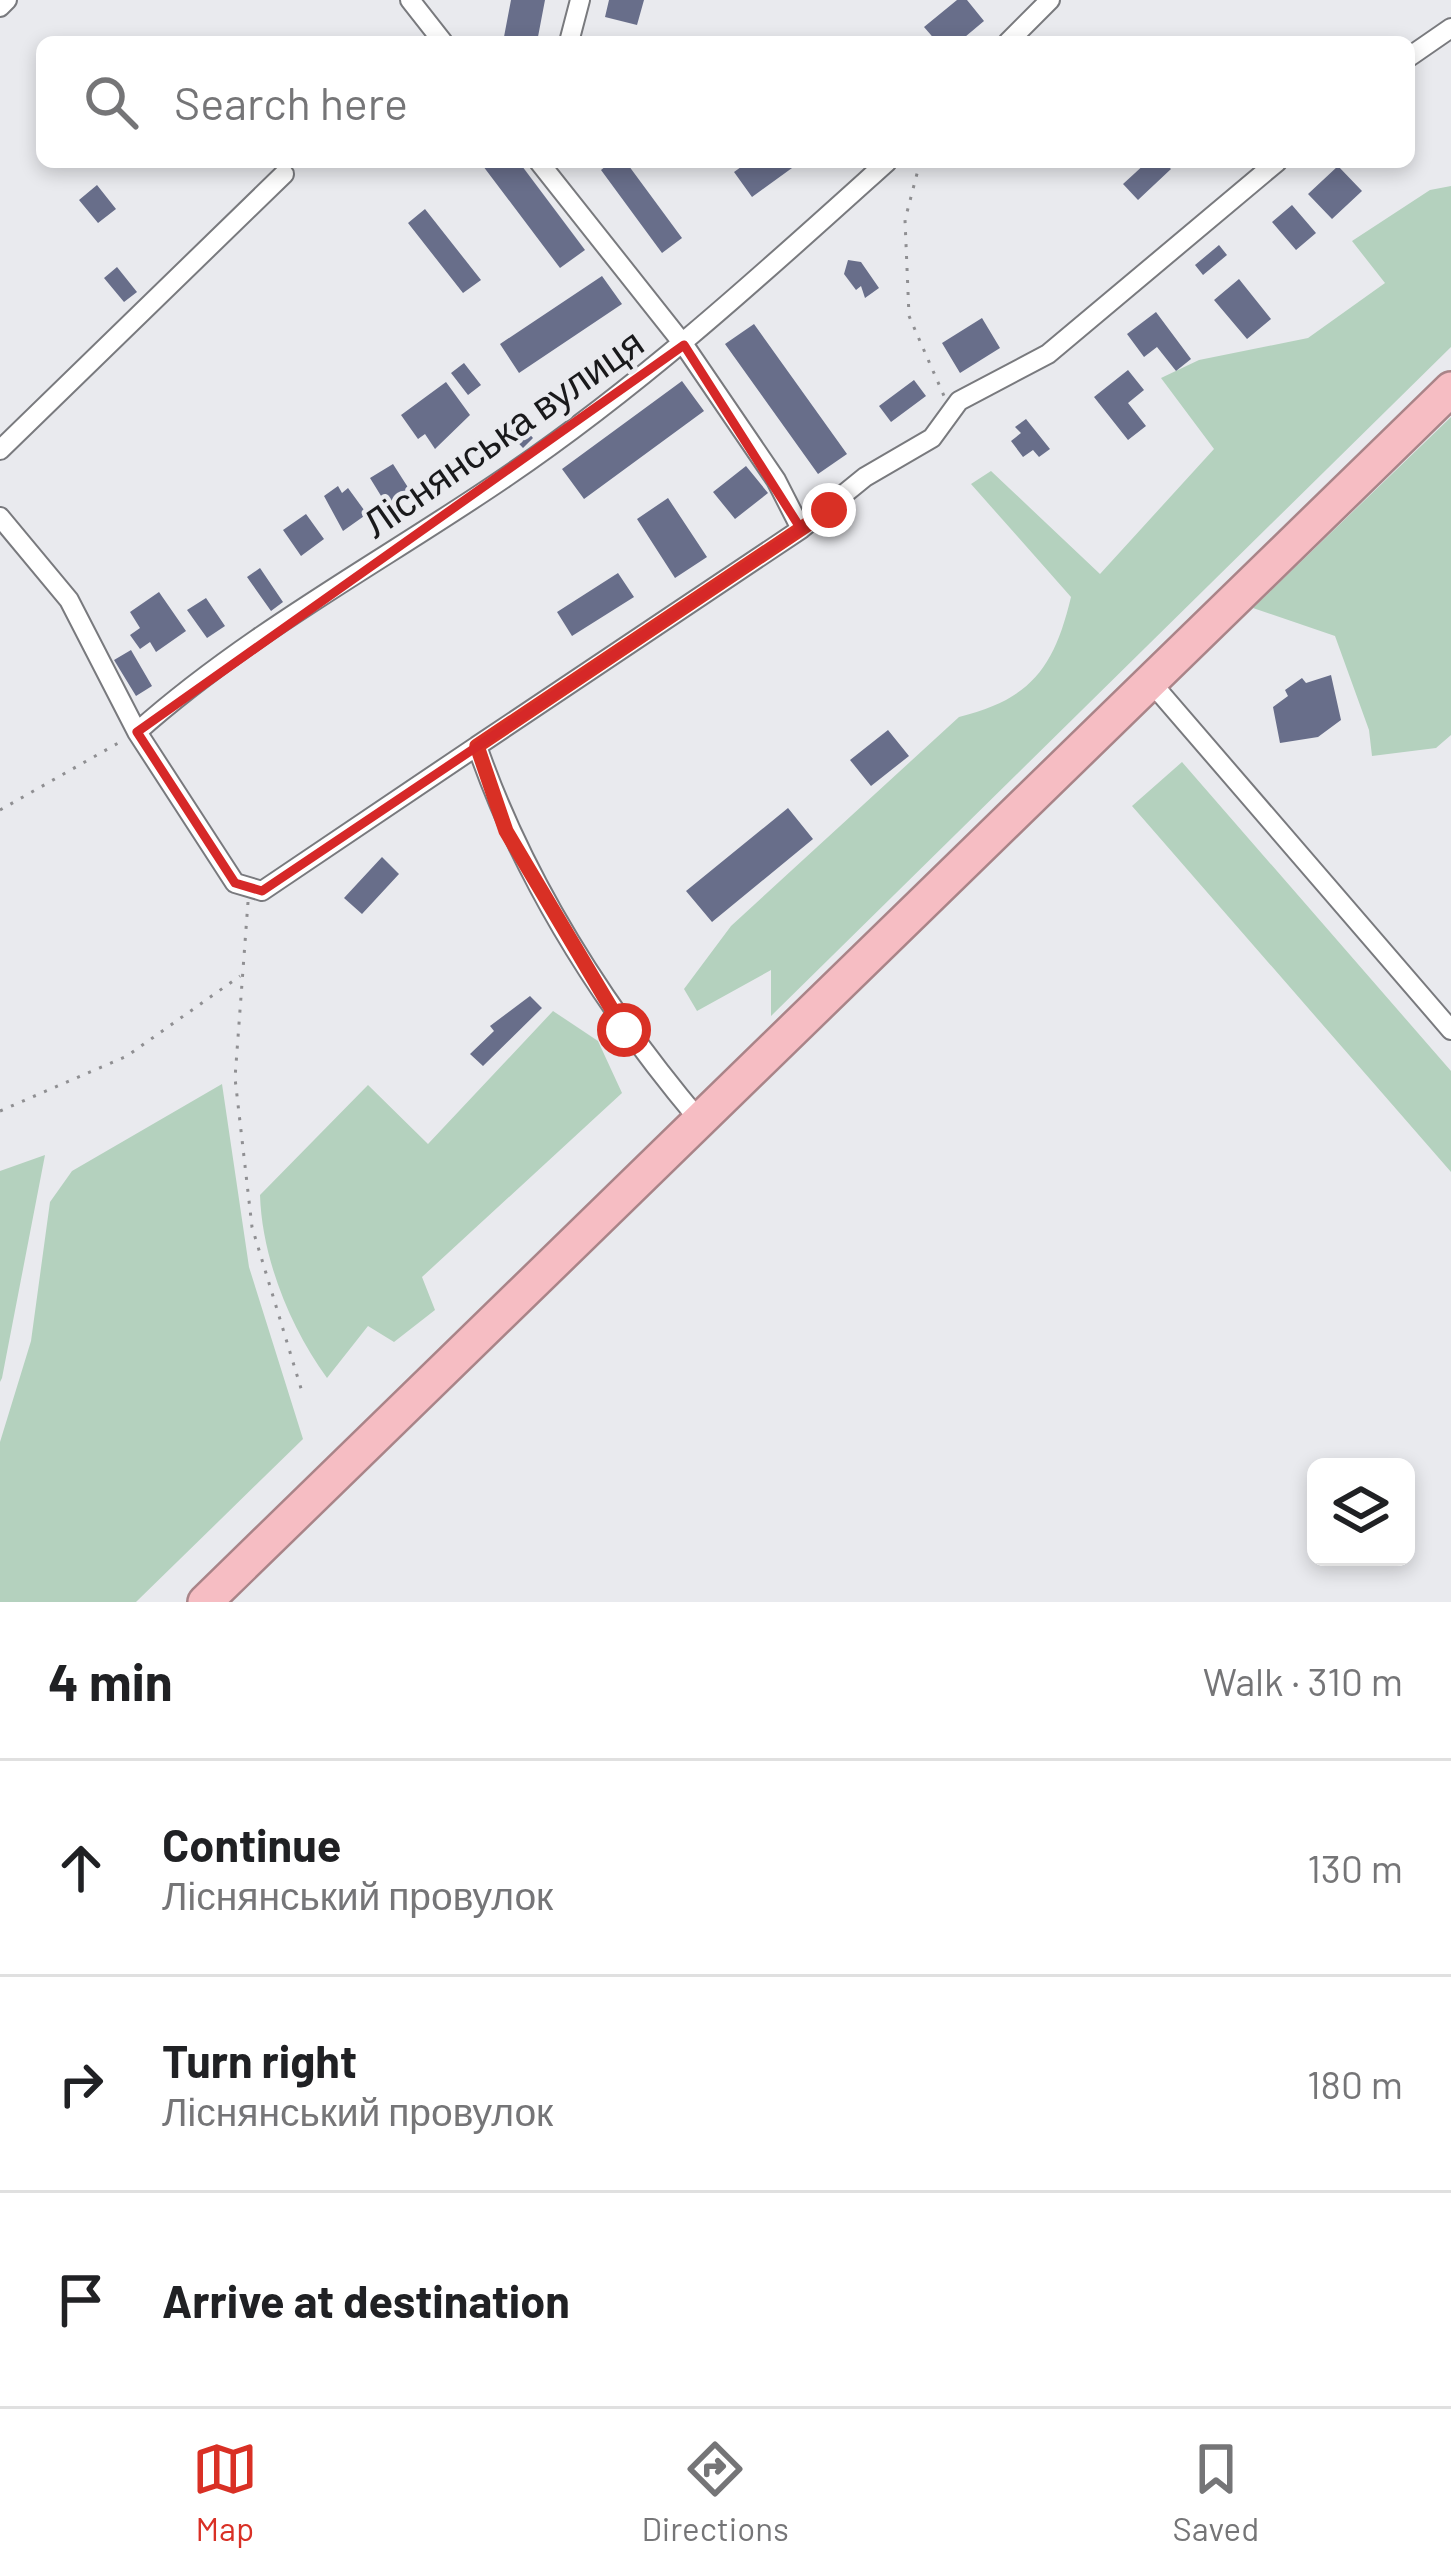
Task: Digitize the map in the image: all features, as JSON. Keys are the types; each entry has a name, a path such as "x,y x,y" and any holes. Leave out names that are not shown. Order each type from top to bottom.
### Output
{"highway":[{"path":"205,1602 1451,389"}],"street":[{"path":"0,7 8,0"},
{"path":"410,0 438,36"},
{"path":"571,36 580,0"},
{"path":"1014,36 1050,0"},
{"path":"1415,53 1451,28"},
{"path":"544,168 683,345 776,480 801,530"},
{"name":"Ліснянська вулиця","path":"137,732 186,688 510,475 683,345 880,168"},
{"path":"0,517 69,600 137,732 236,884 262,891 801,530 865,477 932,438 959,400 1060,345 1270,168"},
{"path":"0,450 284,174"},
{"path":"1150,681 1451,1030"},
{"path":"477,746 506,831 612,1011 699,1120"}],"path":[{"path":"918,168 904,220 909,316 950,412"},
{"path":"0,810 137,732"},
{"path":"249,891 236,1078 252,1228 303,1396"},
{"path":"0,1111 127,1056 241,975"}],"highlighted area":[{"path":"684,345 801,529 262,891 235,883 137,732"}],"green space":[{"path":"1451,186 1451,347 771,1016 771,970 697,1011 684,989 731,926 959,717 1022,690 1047,661 1071,597 971,484 991,471 1100,574 1214,449 1161,378 1199,360 1308,338 1385,283 1352,241 1430,190"},
{"path":"1451,417 1451,735 1436,748 1372,756 1369,730 1335,636 1253,608"},
{"path":"1182,762 1451,1071 1451,1172 1132,806"},
{"path":"553,1011 598,1041 622,1093 422,1277 435,1310 394,1342 368,1326 327,1378 280,1291 266,1243 260,1195 368,1085 428,1144"},
{"path":"222,1084 249,1267 303,1439 136,1602 0,1602 0,1442 31,1341 50,1202 72,1171"},
{"path":"45,1155 2,1378 0,1382 0,1171"}],"building":[{"path":"511,0 545,0 538,36 504,36"},
{"path":"609,0 644,0 637,25 605,17"},
{"path":"957,0 967,0 984,21 966,36 932,36 924,27"},
{"path":"485,168 524,168 585,250 560,268"},
{"path":"630,168 682,238 662,253 601,170"},
{"path":"740,168 792,168 752,197 734,172"},
{"path":"1140,168 1171,169 1138,200 1123,184"},
{"path":"1336,168 1362,191 1332,219 1308,194"},
{"path":"97,185 116,209 98,223 79,200"},
{"path":"1292,205 1316,233 1296,250 1272,222"},
{"path":"425,209 481,280 463,293 408,223"},
{"path":"1219,245 1227,255 1203,275 1195,265"},
{"path":"848,260 861,262 879,288 865,298 861,286 856,290 844,274"},
{"path":"117,267 137,292 124,302 104,278"},
{"path":"602,276 622,304 519,373 500,344"},
{"path":"1239,279 1271,319 1247,339 1214,300"},
{"path":"1156,312 1191,359 1176,371 1157,347 1144,357 1127,334"},
{"path":"982,318 1000,348 960,373 942,343"},
{"path":"754,324 847,454 818,474 725,344"},
{"path":"464,363 481,385 468,395 451,373"},
{"path":"1128,370 1144,390 1128,403 1146,426 1128,440 1094,397"},
{"path":"914,380 926,396 891,422 879,406"},
{"path":"682,381 704,411 584,499 562,469"},
{"path":"446,382 470,415 435,449 425,434 418,439 401,415"},
{"path":"515,418 533,438 523,448 504,428"},
{"path":"1026,419 1050,449 1039,457 1033,450 1023,457 1011,441 1021,433 1015,427"},
{"path":"393,464 409,489 386,504 370,478"},
{"path":"746,466 768,493 735,519 713,492"},
{"path":"338,486 342,493 348,488 367,514 343,531 324,496"},
{"path":"668,498 707,557 675,578 637,519"},
{"path":"306,514 324,539 301,556 283,530"},
{"path":"260,568 283,602 271,611 247,577"},
{"path":"618,573 634,597 572,636 557,612"},
{"path":"159,592 186,631 156,652 150,642 140,649 130,635 140,628 130,612"},
{"path":"206,598 225,626 207,638 187,610"},
{"path":"131,650 152,686 136,696 114,660"},
{"path":"1331,675 1341,720 1318,737 1280,743 1273,707 1288,696 1285,690 1302,678 1306,683"},
{"path":"888,730 909,756 871,786 850,760"},
{"path":"788,808 813,839 712,922 686,891"},
{"path":"382,857 399,874 362,914 344,898"},
{"path":"530,996 542,1008 483,1066 470,1054 494,1031 490,1026"}],"route":[{"path":"624,1030 506,831 477,746 829,510"}]}
